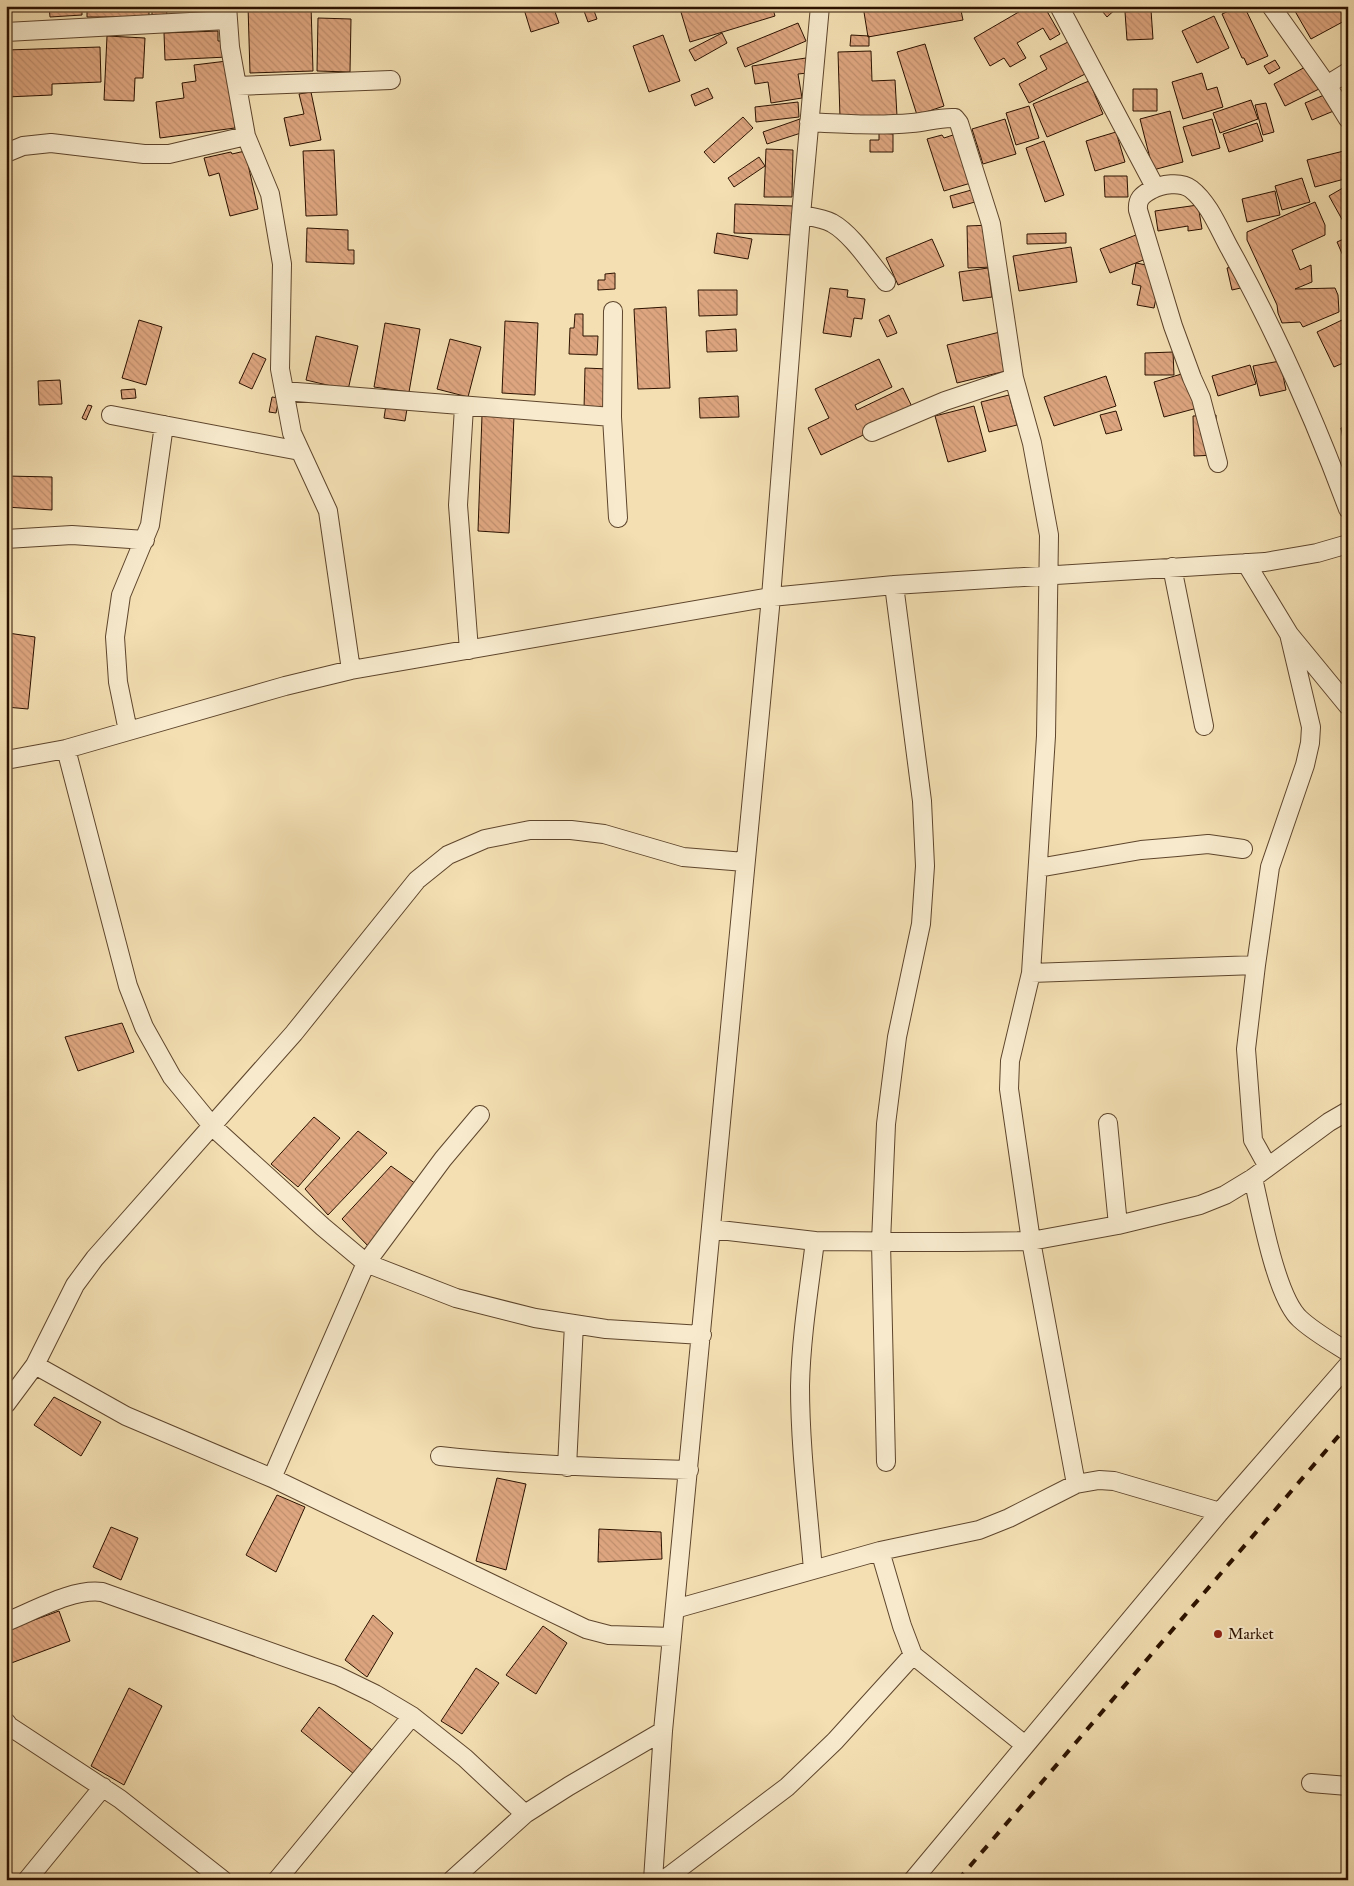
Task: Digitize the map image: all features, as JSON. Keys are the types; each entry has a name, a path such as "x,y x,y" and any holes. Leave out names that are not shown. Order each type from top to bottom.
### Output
{"street":[{"path":"1058,6 1155,187"},
{"path":"1271,6 1327,85 1348,119"},
{"path":"653,1880 663,1731 771,597 809,122 816,8"},
{"path":"6,32 227,13 230,47 246,136 270,194 282,264 280,369 289,424 328,511 351,670"},
{"path":"1327,85 1348,72"},
{"path":"237,86 391,80"},
{"path":"809,122 851,125 904,123 955,118 959,123 991,224 1014,378 1032,443 1049,535 1047,719 1032,973 1010,1060 1009,1089 1031,1241 1076,1484"},
{"path":"6,153 23,146 51,143 144,154 169,154 246,136"},
{"path":"1218,463 1201,398 1173,326 1138,210 1138,203 1142,195 1155,187 1177,184 1189,188 1203,200 1252,289 1309,410 1348,509"},
{"path":"801,215 834,224 850,238 886,282"},
{"path":"613,311 612,417 618,518"},
{"path":"872,432 945,401 1014,378"},
{"path":"284,391 430,402 464,407 612,417"},
{"path":"464,407 458,505 469,650"},
{"path":"111,415 300,451"},
{"path":"128,731 118,682 115,637 121,595 150,525 164,425"},
{"path":"6,539 72,535 145,540"},
{"path":"6,760 66,749 286,686 351,670 771,597 894,585 1049,574 1265,562 1317,553 1348,544"},
{"path":"1246,563 1289,634 1348,706"},
{"path":"1172,567 1204,726"},
{"path":"886,1462 881,1242 886,1124 897,1037 922,924 925,866 922,801 894,585"},
{"path":"1268,1167 1253,1140 1246,1049 1270,867 1305,765 1310,743 1311,727 1289,634"},
{"path":"66,749 128,986 141,1019 172,1077 212,1127 322,1227 366,1263 456,1298 535,1318 606,1329 702,1335"},
{"path":"8,1400 35,1364 75,1285 95,1258 294,1033 417,880 448,855 485,839 530,830 571,830 604,834 683,857 745,862"},
{"path":"1038,868 1142,850 1208,844 1243,848"},
{"path":"1032,973 1256,965"},
{"path":"711,1229 815,1241 1031,1241 1118,1225 1200,1205 1225,1195 1253,1178 1348,1111"},
{"path":"272,1478 366,1263 443,1159 480,1115"},
{"path":"1108,1122 1118,1225"},
{"path":"1253,1178 1280,1286 1290,1307 1300,1319 1348,1352"},
{"path":"813,1570 800,1417 800,1384 802,1344 815,1241"},
{"path":"567,1466 574,1324"},
{"path":"35,1364 126,1416 272,1478 586,1630 609,1635 672,1637"},
{"path":"913,1880 1220,1512 1348,1365"},
{"path":"440,1456 567,1466 689,1470"},
{"path":"675,1608 880,1552 979,1530 1009,1518 1076,1484 1100,1480 1114,1482 1220,1512"},
{"path":"880,1552 902,1626 914,1654 1025,1745"},
{"path":"6,1622 78,1592 102,1592 338,1676 375,1694 412,1716 465,1758 525,1814"},
{"path":"664,1880 787,1787 835,1741 914,1654"},
{"path":"277,1880 412,1716"},
{"path":"6,1722 9,1726 103,1787 223,1880"},
{"path":"452,1880 525,1814 663,1731"},
{"path":"1311,1783 1348,1786"},
{"path":"27,1880 103,1787"}],"building":[{"path":"49,6 82,6 82,15 50,17"},
{"path":"87,6 149,6 149,17 87,17"},
{"path":"152,6 166,6 167,15 152,15"},
{"path":"248,6 311,6 313,71 250,73"},
{"path":"523,6 553,6 559,23 531,32"},
{"path":"690,6 772,6 775,16 690,42 680,9"},
{"path":"863,6 960,6 963,20 868,37"},
{"path":"1029,6 1044,6 1060,34 1050,40 1043,28 1017,43 1026,58 1010,67 1004,58 990,66 974,38"},
{"path":"1098,6 1119,6 1107,17"},
{"path":"1244,6 1268,56 1247,65 1222,14"},
{"path":"1292,6 1348,6 1348,19 1311,39"},
{"path":"593,8 597,19 588,22 584,11"},
{"path":"1151,10 1153,39 1127,40 1125,12"},
{"path":"1214,16 1229,48 1197,63 1182,31"},
{"path":"318,18 351,19 350,72 317,71"},
{"path":"798,23 806,41 745,67 737,48"},
{"path":"218,31 218,41 227,41 227,57 165,60 164,33"},
{"path":"722,33 727,43 695,61 689,50"},
{"path":"663,35 680,81 649,92 633,46"},
{"path":"851,35 869,36 869,46 850,46"},
{"path":"107,36 145,38 143,78 135,78 134,101 104,100"},
{"path":"1070,41 1087,73 1029,103 1019,84 1047,69 1040,56"},
{"path":"925,44 944,106 917,115 897,52"},
{"path":"100,47 101,82 52,84 52,95 6,97 6,50"},
{"path":"871,51 872,81 895,80 897,116 840,118 838,52"},
{"path":"806,58 808,73 798,74 802,98 771,103 768,82 755,84 752,66"},
{"path":"1275,60 1280,68 1269,74 1264,66"},
{"path":"227,61 235,128 160,138 156,102 184,98 182,83 196,81 194,65"},
{"path":"1307,66 1319,89 1285,106 1274,84"},
{"path":"1202,73 1207,90 1217,87 1223,107 1183,119 1172,82"},
{"path":"1089,81 1103,114 1047,137 1033,104"},
{"path":"708,88 713,98 695,106 691,95"},
{"path":"1133,89 1157,89 1157,111 1133,111"},
{"path":"311,92 321,140 290,146 284,118 304,114 299,94"},
{"path":"1329,93 1336,110 1312,120 1305,103"},
{"path":"1251,100 1258,119 1220,133 1213,113"},
{"path":"798,102 799,117 756,122 755,107"},
{"path":"1266,103 1274,132 1263,135 1255,105"},
{"path":"1029,106 1039,138 1016,145 1006,113"},
{"path":"1170,111 1183,162 1153,170 1140,119"},
{"path":"743,117 753,128 714,163 704,152"},
{"path":"800,119 804,132 767,144 763,132"},
{"path":"1005,119 1016,154 983,164 972,129"},
{"path":"1212,119 1220,148 1192,156 1183,127"},
{"path":"1257,123 1263,141 1229,152 1223,134"},
{"path":"965,131 981,180 944,191 927,139 942,135 944,138"},
{"path":"1116,132 1125,162 1095,171 1086,141"},
{"path":"879,133 893,134 893,152 870,152 870,140 879,140"},
{"path":"1044,141 1064,195 1045,202 1026,148"},
{"path":"766,149 793,150 792,197 764,197"},
{"path":"334,150 337,215 306,216 303,151"},
{"path":"1348,150 1348,178 1315,187 1307,160"},
{"path":"245,151 258,209 230,216 219,173 209,176 204,158"},
{"path":"759,157 765,166 734,187 728,178"},
{"path":"1104,176 1127,176 1128,197 1105,197"},
{"path":"1302,178 1310,202 1282,210 1275,186"},
{"path":"1348,185 1348,221 1344,223 1329,196"},
{"path":"982,187 986,199 953,208 950,196"},
{"path":"1275,191 1280,215 1247,222 1242,199"},
{"path":"1315,202 1325,225 1325,235 1292,250 1300,270 1311,265 1312,282 1295,289 1335,288 1338,295 1339,312 1303,327 1300,322 1282,323 1277,305 1247,240 1247,232"},
{"path":"735,204 794,206 793,235 734,233"},
{"path":"1198,205 1202,229 1188,231 1188,226 1158,231 1155,211"},
{"path":"991,225 993,267 968,268 967,226"},
{"path":"307,228 348,230 348,250 354,250 354,264 306,262"},
{"path":"717,233 752,239 748,259 714,253"},
{"path":"1066,233 1066,243 1027,244 1027,234"},
{"path":"1141,233 1151,257 1110,273 1100,249"},
{"path":"1348,237 1348,257 1344,258 1337,242"},
{"path":"932,239 944,266 898,285 886,258"},
{"path":"1071,247 1077,282 1019,291 1013,256"},
{"path":"1136,263 1162,268 1154,308 1137,305 1141,286 1132,284"},
{"path":"1240,265 1245,287 1232,290 1227,268"},
{"path":"988,268 992,297 963,301 959,272"},
{"path":"615,273 615,289 598,290 598,280 605,280 605,274"},
{"path":"830,288 848,290 847,297 865,299 862,319 854,318 851,337 823,333"},
{"path":"698,290 737,290 737,315 699,316"},
{"path":"666,307 670,388 638,389 634,309"},
{"path":"575,314 583,314 583,336 598,336 597,355 569,354 570,328 574,328"},
{"path":"889,315 897,333 887,337 879,320"},
{"path":"139,320 162,327 146,385 122,378"},
{"path":"1342,320 1348,331 1348,361 1334,367 1317,332"},
{"path":"505,321 538,323 535,395 502,393"},
{"path":"385,323 420,329 409,392 374,387"},
{"path":"736,329 737,351 707,352 706,331"},
{"path":"1000,332 1010,370 957,383 947,345"},
{"path":"316,336 358,346 348,390 306,380"},
{"path":"450,339 481,347 468,397 437,389"},
{"path":"1173,352 1174,375 1145,375 1145,353"},
{"path":"253,353 266,359 252,389 239,383"},
{"path":"879,359 892,387 855,405 857,410 903,388 914,411 821,455 808,428 829,418 815,389"},
{"path":"1280,361 1286,390 1260,396 1253,366"},
{"path":"1250,365 1256,384 1218,396 1212,376"},
{"path":"585,368 608,369 607,410 584,409"},
{"path":"1192,371 1201,407 1164,417 1154,382"},
{"path":"1106,376 1116,406 1054,426 1044,397"},
{"path":"60,380 62,404 39,405 38,381"},
{"path":"135,389 136,398 122,399 121,390"},
{"path":"1009,395 1017,425 989,432 981,402"},
{"path":"738,396 739,417 700,418 699,398"},
{"path":"272,397 279,398 276,413 269,412"},
{"path":"88,405 92,406 86,420 82,418"},
{"path":"386,405 407,409 405,421 384,418"},
{"path":"974,406 986,451 948,462 935,416"},
{"path":"1116,411 1122,430 1106,434 1100,415"},
{"path":"482,415 514,416 509,533 478,531"},
{"path":"1216,415 1217,455 1194,456 1193,416"},
{"path":"1348,427 1348,461 1347,462 1341,428"},
{"path":"6,476 52,477 52,510 6,507"},
{"path":"8,633 35,637 28,709 6,707"},
{"path":"122,1023 134,1052 78,1071 65,1037"},
{"path":"314,1117 340,1138 298,1187 271,1164"},
{"path":"358,1131 387,1153 328,1215 305,1189"},
{"path":"391,1166 416,1184 370,1248 342,1219"},
{"path":"54,1397 101,1422 81,1456 34,1425"},
{"path":"497,1478 526,1484 506,1570 476,1561"},
{"path":"277,1495 305,1507 276,1572 246,1555"},
{"path":"111,1527 138,1538 121,1580 93,1567"},
{"path":"599,1529 661,1532 662,1559 598,1562"},
{"path":"59,1611 70,1641 6,1665 6,1630"},
{"path":"373,1615 393,1633 367,1677 345,1660"},
{"path":"543,1626 567,1643 536,1694 506,1675"},
{"path":"476,1668 499,1683 462,1734 441,1721"},
{"path":"129,1688 162,1706 124,1785 91,1766"},
{"path":"319,1707 372,1750 354,1774 301,1731"}],"railway":[{"path":"958,1880 1348,1425"}],"place":[{"name":"Market","path":"1218,1634"}]}
